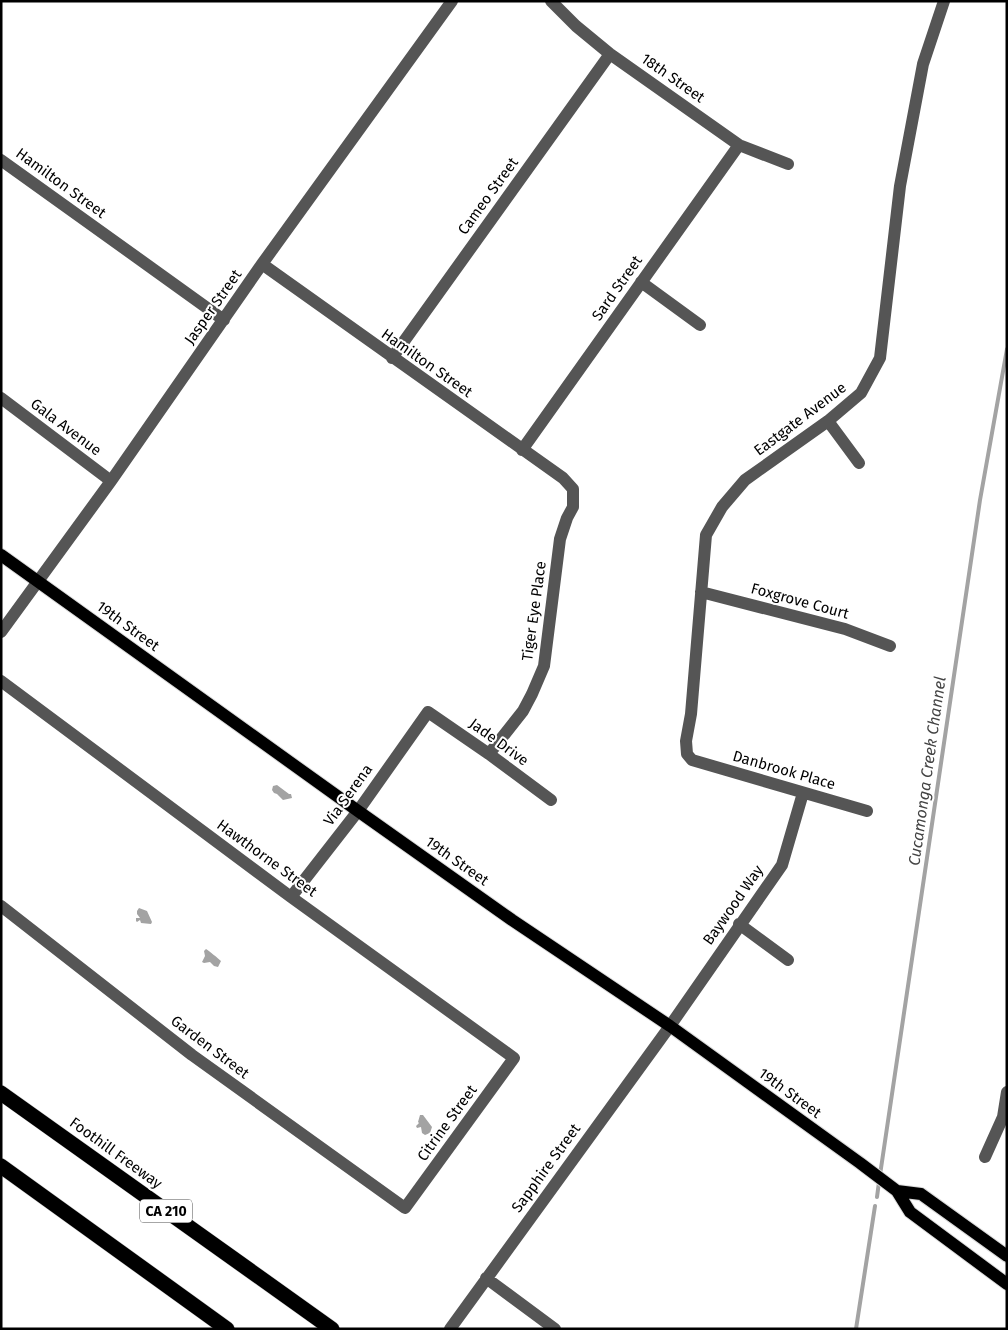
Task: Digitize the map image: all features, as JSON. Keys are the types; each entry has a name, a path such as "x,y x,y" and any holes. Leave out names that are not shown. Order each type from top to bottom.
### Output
{"highway":[{"name":"Foothill Freeway","path":"1,1093 332,1329"},
{"path":"1,1166 228,1329"}],"main road":[{"name":"19th Street","path":"1,555 512,920 670,1026 897,1191"},
{"path":"897,1191 921,1194 1007,1256"},
{"path":"897,1191 910,1212 1007,1284"}],"street":[{"name":"Jasper Street","path":"1,632 111,481 262,264 452,1"},
{"name":"18th Street","path":"551,1 576,26 610,54 739,145 788,164"},
{"name":"Eastgate Avenue","path":"692,760 687,754 686,741 691,714 706,535 722,507 745,480 828,421 861,393 880,358 900,186 923,64 944,1"},
{"name":"Cameo Street","path":"392,358 610,54"},
{"name":"Sard Street","path":"522,450 739,145"},
{"name":"Hamilton Street","path":"1,160 224,320"},
{"name":"Hamilton Street","path":"262,264 563,478 572,489"},
{"path":"641,282 700,325"},
{"name":"Gala Avenue","path":"1,398 111,481"},
{"path":"828,421 859,463"},
{"name":"Tiger Eye Place","path":"489,754 522,711 532,694 544,666 560,539 573,507 572,489"},
{"name":"Foxgrove Court","path":"701,592 845,629 890,646"},
{"name":"Hawthorne Street","path":"1,681 291,897 514,1058"},
{"name":"Jade Drive","path":"428,712 551,800"},
{"name":"Via Serena","path":"291,897 358,811 428,712"},
{"name":"Danbrook Place","path":"692,760 803,794 867,811"},
{"name":"Baywood Way","path":"670,1026 739,924 782,865 803,794"},
{"name":"Garden Street","path":"1,906 192,1055 405,1208"},
{"path":"739,924 788,960"},
{"name":"Sapphire Street","path":"450,1329 670,1026"},
{"name":"Citrine Street","path":"405,1208 514,1058"},
{"path":"986,1156 1003,1116 1007,1092"},
{"path":"486,1278 555,1329"}],"shaded area":[{"path":"277,785 291,794 292,798 283,800 274,793 272,790 273,786"},
{"path":"139,908 147,911 152,922 151,924 141,923 140,920 136,921 136,918 140,918 137,914"},
{"path":"206,949 221,961 218,967 210,962 202,962"},
{"path":"420,1115 423,1115 432,1127 430,1133 425,1135 422,1133 421,1127 417,1128 416,1126 419,1123"}],"waterway":[{"name":"Cucamonga Creek Channel","path":"880,1175 980,500 1007,349"},
{"name":"Cucamonga Creek Channel","path":"877,1197 879,1182"},
{"name":"Cucamonga Creek Channel","path":"856,1329 875,1206"}]}
